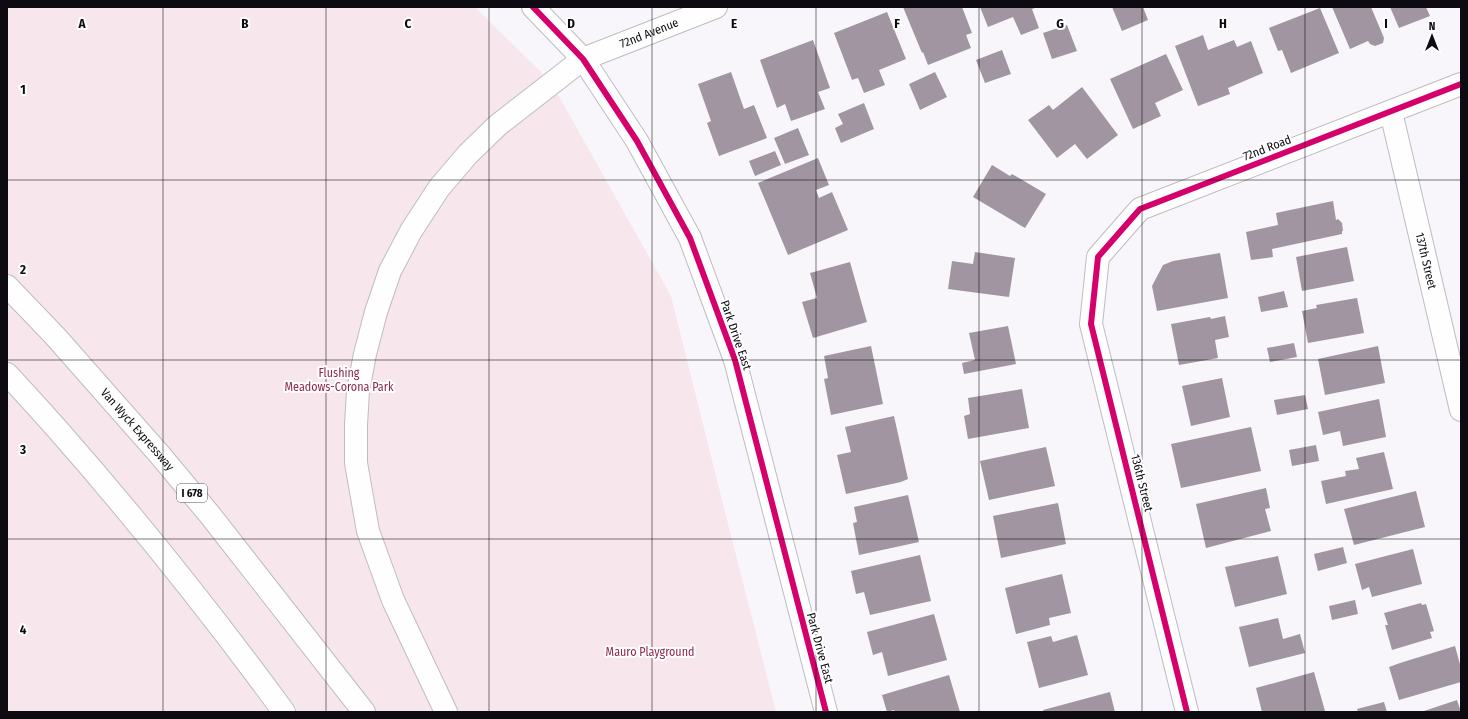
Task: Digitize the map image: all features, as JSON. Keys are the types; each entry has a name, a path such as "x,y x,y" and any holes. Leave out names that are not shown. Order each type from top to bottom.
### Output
{"main road":[{"name":"Park Drive East","path":"533,7 583,59 637,141 690,238 735,360 826,712"},
{"name":"72nd Avenue","path":"446,712 393,600 368,532 356,463 358,391 365,354 376,312 390,271 411,231 439,188 468,154 498,125 583,59 716,7"},
{"name":"72nd Road","path":"1098,257 1140,209 1461,84"},
{"name":"137th Street","path":"1391,112 1461,410"},
{"name":"136th Street","path":"1098,257 1091,324 1187,712"},
{"name":"Van Wyck Expressway","path":"7,286 55,336 160,455 210,515 364,712"},
{"path":"7,374 114,494 163,553 284,712"}],"green space":[{"name":"Flushing Meadows-Corona Park","path":"7,7 475,7 551,82 671,296 776,712 7,712"}],"building":[{"path":"903,7 962,7 972,33 966,35 971,48 928,65"},
{"path":"980,7 1038,7 1032,9 1039,28 1021,35 1013,17 988,27"},
{"path":"1112,7 1143,7 1148,20 1122,31"},
{"path":"1332,7 1371,7 1384,38 1383,43 1375,46 1370,44 1368,41 1350,49"},
{"path":"1390,7 1426,7 1430,16 1399,28"},
{"path":"1320,8 1339,53 1291,73 1282,50 1278,51 1269,28"},
{"path":"887,12 906,59 879,70 885,85 864,93 858,78 852,80 834,33"},
{"path":"1067,25 1077,51 1052,59 1043,33"},
{"path":"1203,35 1208,50 1234,40 1237,47 1251,41 1263,73 1228,88 1230,94 1198,106 1175,46"},
{"path":"813,40 830,88 818,92 825,109 791,121 785,104 777,108 760,60"},
{"path":"1002,50 1011,74 985,83 976,60"},
{"path":"1166,54 1183,90 1155,103 1161,116 1133,129 1110,79"},
{"path":"731,72 744,109 754,105 767,138 719,156 707,123 711,121 698,84"},
{"path":"935,72 947,97 920,110 909,84"},
{"path":"1082,87 1118,135 1087,159 1075,144 1057,158 1028,120 1049,105 1053,110"},
{"path":"864,103 874,129 841,143 835,128 843,124 838,114"},
{"path":"798,128 809,155 785,164 774,138"},
{"path":"775,151 781,165 755,176 749,161"},
{"path":"818,158 829,185 816,190 819,198 832,192 848,230 788,255 758,183"},
{"path":"992,165 1010,176 1012,174 1046,194 1025,228 973,197"},
{"path":"1333,201 1336,220 1338,219 1342,223 1342,234 1272,249 1273,257 1251,260 1246,232 1278,225 1276,213"},
{"path":"1347,247 1354,281 1302,291 1296,257"},
{"path":"975,252 1015,258 1009,297 948,289 952,261 973,264"},
{"path":"1220,253 1228,298 1157,311 1152,286 1163,265 1173,261"},
{"path":"850,262 867,322 813,338 802,302 817,298 810,273"},
{"path":"1284,291 1288,307 1261,312 1258,297"},
{"path":"1357,298 1364,333 1308,343 1302,311 1317,308 1316,305"},
{"path":"1225,316 1229,337 1215,340 1218,358 1179,365 1171,324 1210,317 1211,319"},
{"path":"1008,326 1016,364 964,374 962,363 975,360 969,333"},
{"path":"1294,343 1297,357 1270,362 1267,348"},
{"path":"871,346 883,404 831,415 824,379 828,378 824,356"},
{"path":"1378,346 1385,383 1325,395 1318,359"},
{"path":"1222,378 1230,417 1191,426 1182,386"},
{"path":"1022,389 1029,428 968,439 964,416 970,414 968,398"},
{"path":"1305,395 1308,409 1277,415 1274,400"},
{"path":"1379,399 1386,437 1343,446 1340,431 1323,435 1318,412"},
{"path":"894,416 908,479 901,482 846,494 837,455 851,452 845,427"},
{"path":"1251,427 1261,471 1181,488 1171,444"},
{"path":"1316,445 1319,461 1292,466 1289,450"},
{"path":"1046,447 1055,486 989,500 980,461"},
{"path":"1384,452 1393,489 1326,504 1321,481 1346,476 1345,471 1359,469 1356,458"},
{"path":"1266,488 1270,508 1265,509 1271,531 1206,548 1196,504"},
{"path":"1416,491 1425,527 1354,545 1344,509"},
{"path":"908,495 919,542 859,555 853,523 857,522 854,507"},
{"path":"1058,503 1066,544 1001,558 993,516"},
{"path":"1343,547 1347,563 1318,571 1314,554"},
{"path":"1413,549 1422,584 1372,597 1369,587 1362,590 1355,564"},
{"path":"920,555 931,601 870,615 864,592 856,594 851,571"},
{"path":"1278,556 1287,594 1235,607 1225,567"},
{"path":"1062,574 1071,613 1049,618 1050,625 1016,634 1005,588"},
{"path":"1355,600 1358,614 1332,620 1329,606"},
{"path":"1421,603 1422,605 1426,604 1434,631 1430,632 1432,638 1392,650 1385,625 1388,625 1384,613"},
{"path":"934,614 947,660 888,676 882,652 873,655 867,632"},
{"path":"1278,618 1283,639 1300,634 1305,653 1249,667 1239,627"},
{"path":"1077,635 1088,675 1039,688 1027,642 1051,636 1053,642"},
{"path":"1455,646 1461,668 1461,682 1399,700 1389,667"},
{"path":"1314,672 1325,711 1262,712 1256,688"},
{"path":"949,675 960,712 894,712 894,710 887,712 882,695"},
{"path":"1110,692 1115,712 1044,712 1043,710"},
{"path":"1457,700 1461,712 1421,712"},
{"path":"1384,702 1387,712 1358,712 1357,709"}],"cycle path":[{"path":"533,7 583,59 637,141 690,238 735,360 826,712"},
{"path":"1187,712 1091,324 1098,257 1140,209 1461,84"}],"park label":[{"name":"Mauro Playground","path":"650,652"}]}
